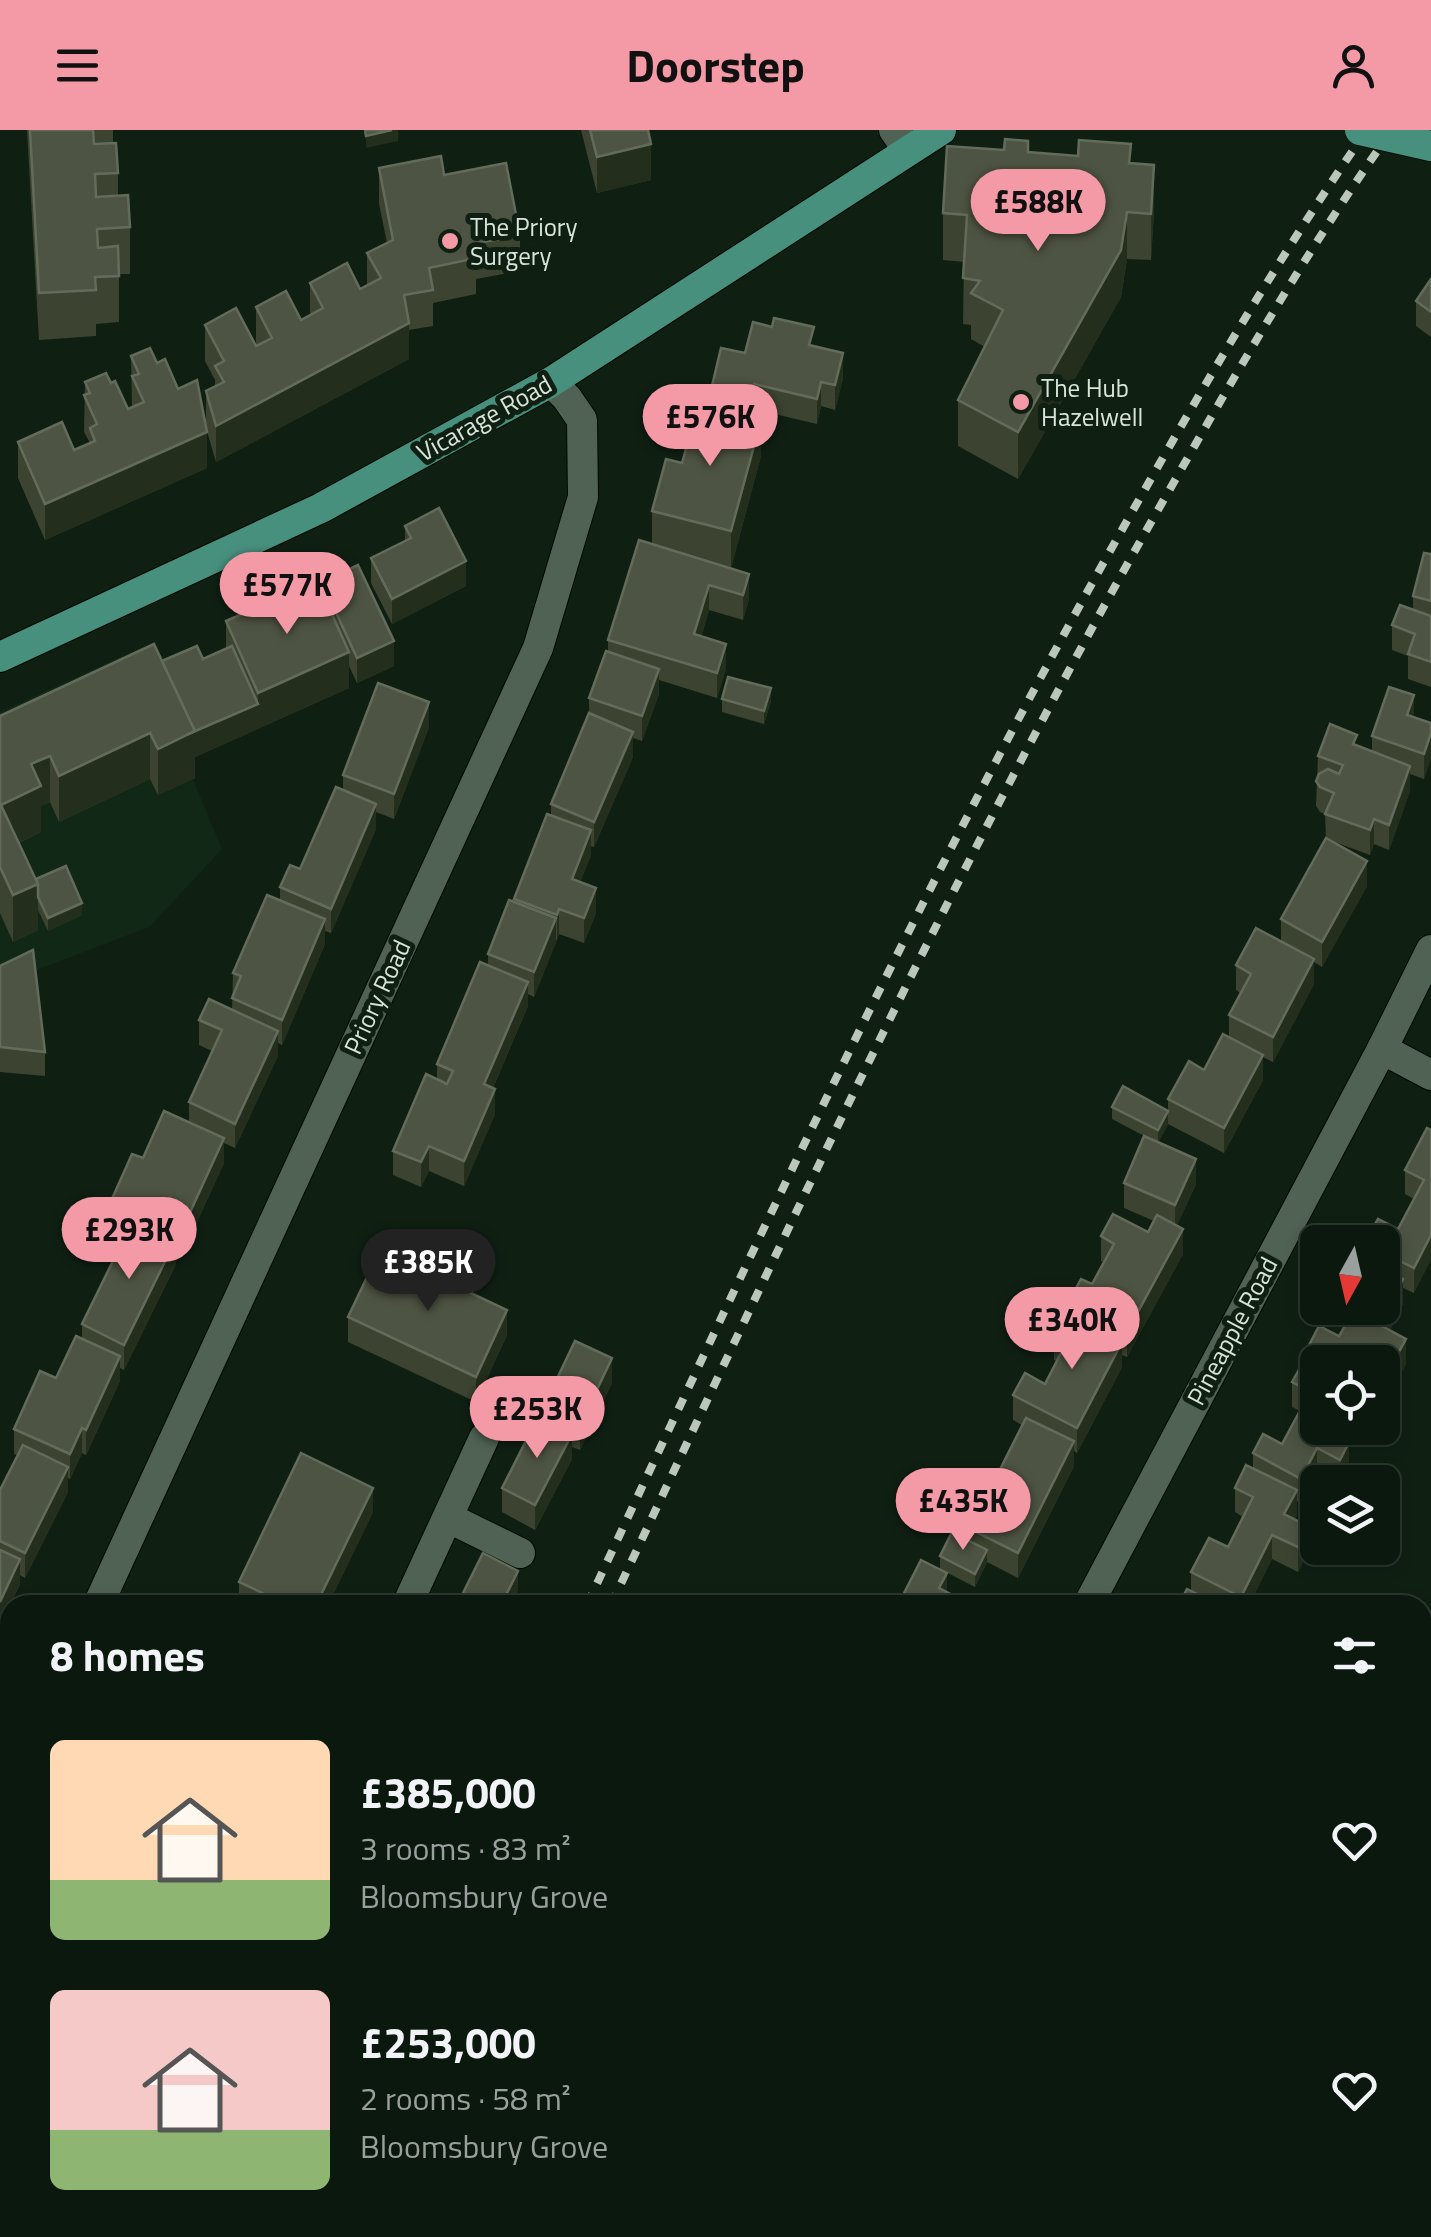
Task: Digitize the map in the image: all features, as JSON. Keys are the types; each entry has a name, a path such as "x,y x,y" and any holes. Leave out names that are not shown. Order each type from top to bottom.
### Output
{"main road":[{"name":"Vicarage Road","path":"0,657 321,508 551,382 901,140 941,130"},
{"path":"1360,130 1431,146"}],"street":[{"name":"Priory Road","path":"103,1595 538,648 583,497 582,420 551,382"},
{"name":"Pineapple Road","path":"1093,1595 1431,950"},
{"path":"1382,1049 1431,1074"},
{"path":"411,1595 484,1438"},
{"path":"449,1518 520,1553"}],"shaded area":[{"path":"138,649 222,849 149,927 34,971 0,1071 0,712"}],"building":[{"path":"30,130 93,130 94,144 116,143 118,173 95,174 96,197 128,195 130,227 97,229 98,248 118,246 119,276 95,277 96,290 39,293"},
{"path":"365,130 392,130 366,136"},
{"path":"590,130 648,130 651,144 597,157"},
{"path":"1005,139 1028,141 1028,152 1078,156 1079,140 1131,144 1129,163 1154,165 1151,214 1127,212 1121,250 1018,432 958,400 1003,310 971,293 980,281 963,278 967,215 943,213 947,146 1004,150"},
{"path":"441,156 444,175 506,163 520,235 473,244 476,258 429,268 433,290 404,295 409,323 216,426 206,391 224,382 215,366 224,361 205,325 236,308 256,346 272,338 256,307 286,291 301,320 323,308 310,283 347,263 360,289 381,278 367,253 393,240 379,168"},
{"path":"1431,279 1431,312 1416,301"},
{"path":"774,318 814,327 809,345 843,353 835,385 821,382 817,399 754,384 751,395 712,386 721,348 745,353 753,322 772,327"},
{"path":"150,348 157,363 165,359 178,389 197,380 207,432 45,504 18,442 62,422 74,450 95,441 90,428 97,424 84,395 90,393 85,382 106,373 111,383 115,381 128,409 144,402 132,376 139,374 131,356"},
{"path":"699,402 761,420 731,531 652,511 666,459 682,463"},
{"path":"439,508 466,561 392,599 371,558 411,538 405,526"},
{"path":"639,540 749,574 743,595 709,585 694,634 726,644 717,673 608,640"},
{"path":"1424,553 1431,554 1431,601 1413,596"},
{"path":"358,565 394,641 357,658 322,582"},
{"path":"317,581 349,652 258,693 226,621"},
{"path":"1400,605 1431,616 1431,662 1408,654 1415,634 1392,625"},
{"path":"154,644 195,731 158,749 150,733 59,776 50,756 31,764 41,786 1,805 38,884 13,895 0,867 0,716"},
{"path":"197,646 203,659 232,646 258,704 186,735 195,731 162,661"},
{"path":"606,651 659,669 642,716 589,698"},
{"path":"728,677 771,688 764,711 722,699"},
{"path":"378,683 429,702 394,794 343,775"},
{"path":"1389,687 1414,695 1407,715 1431,723 1424,754 1372,736"},
{"path":"589,713 633,732 594,822 551,804"},
{"path":"1330,724 1357,735 1353,744 1410,766 1389,825 1374,819 1370,830 1325,814 1334,793 1316,781 1328,769 1339,774 1343,765 1318,756"},
{"path":"336,787 376,804 331,909 280,887 290,865 300,869"},
{"path":"547,814 591,830 572,879 596,888 584,918 559,909 557,915 514,899"},
{"path":"1326,838 1367,861 1322,942 1281,919"},
{"path":"66,866 82,903 48,918 38,897 36,879"},
{"path":"267,895 325,919 282,1020 232,998 241,976 233,973"},
{"path":"509,900 556,918 534,972 488,954"},
{"path":"1256,928 1314,959 1273,1037 1229,1015 1251,974 1236,965"},
{"path":"33,950 45,1052 0,1047 0,966"},
{"path":"480,962 528,982 484,1084 495,1089 464,1161 429,1146 421,1162 393,1151 426,1074 447,1084 453,1071 437,1064"},
{"path":"209,999 278,1031 235,1124 189,1102 222,1030 199,1020"},
{"path":"1223,1034 1263,1055 1224,1128 1168,1099 1189,1061 1204,1070"},
{"path":"1123,1086 1168,1111 1158,1130 1112,1107"},
{"path":"164,1111 224,1138 181,1232 111,1201 132,1154 143,1158"},
{"path":"1427,1128 1431,1130 1431,1235 1414,1268 1400,1261 1400,1225 1424,1180 1405,1170"},
{"path":"1144,1136 1196,1159 1175,1205 1124,1183"},
{"path":"1113,1214 1148,1232 1157,1215 1183,1229 1127,1332 1069,1301 1081,1279 1092,1284 1114,1244 1101,1236"},
{"path":"134,1218 176,1239 124,1345 82,1324"},
{"path":"380,1250 507,1310 476,1377 348,1317"},
{"path":"1065,1313 1122,1342 1077,1428 1013,1395 1025,1373 1045,1384 1067,1341 1054,1335"},
{"path":"1345,1325 1380,1325 1406,1339 1400,1350 1400,1345 1309,1345 1319,1326 1339,1336"},
{"path":"76,1336 120,1356 86,1430 82,1428 70,1454 14,1429 40,1371 56,1378"},
{"path":"575,1341 612,1358 580,1425 543,1408"},
{"path":"1300,1368 1300,1386 1292,1382"},
{"path":"1300,1411 1300,1445 1348,1445 1340,1460 1317,1448 1308,1465 1300,1465 1300,1478 1253,1453 1263,1434 1282,1444"},
{"path":"538,1417 572,1434 535,1505 502,1488"},
{"path":"1026,1418 1074,1441 1018,1553 970,1529"},
{"path":"23,1445 68,1467 25,1553 0,1541 0,1490"},
{"path":"301,1453 373,1488 321,1595 267,1595 239,1582"},
{"path":"1246,1465 1297,1490 1284,1514 1300,1522 1300,1543 1298,1547 1272,1535 1242,1595 1237,1595 1191,1572 1209,1538 1228,1547 1253,1497 1235,1488"},
{"path":"952,1532 987,1550 975,1574 940,1556"},
{"path":"0,1550 20,1559 0,1595"},
{"path":"483,1553 518,1571 506,1595 462,1595"},
{"path":"921,1560 947,1573 939,1588 953,1595 903,1595"}],"railway":[{"path":"592,1595 836,1078 1035,688 1231,342 1367,130"},
{"path":"616,1595 868,1063 1073,662 1234,378 1326,227 1392,130"}],"place":[{"name":"The Priory Surgery","path":"450,241"},
{"name":"The Hub Hazelwell","path":"1021,402"}]}
